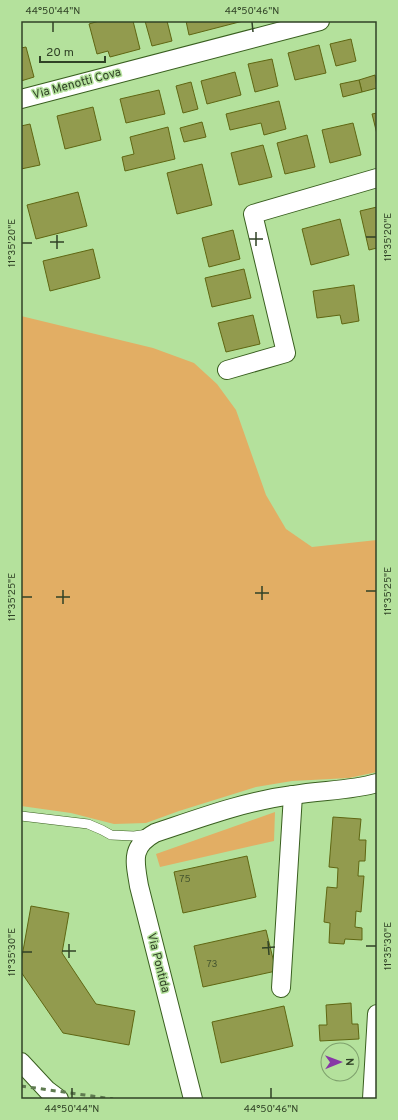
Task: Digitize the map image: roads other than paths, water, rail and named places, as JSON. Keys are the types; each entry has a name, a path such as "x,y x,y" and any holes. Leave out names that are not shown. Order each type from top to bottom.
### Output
{"street":[{"name":"Via Menotti Cova","path":"21,99 320,21"},
{"path":"227,370 286,353 254,214 377,178"},
{"name":"Via Pontida","path":"193,1099 139,886 136,870 136,856 139,845 145,838 155,833 234,807 293,795 361,788 377,782"},
{"path":"281,988 293,795"},
{"path":"372,1099 377,1014"},
{"path":"24,1064 48,1090 59,1099"}],"lane":[{"name":"Via Pontida","path":"21,816 88,824 111,835 134,836 155,833"}],"railway":[{"path":"21,1086 113,1099"}]}
